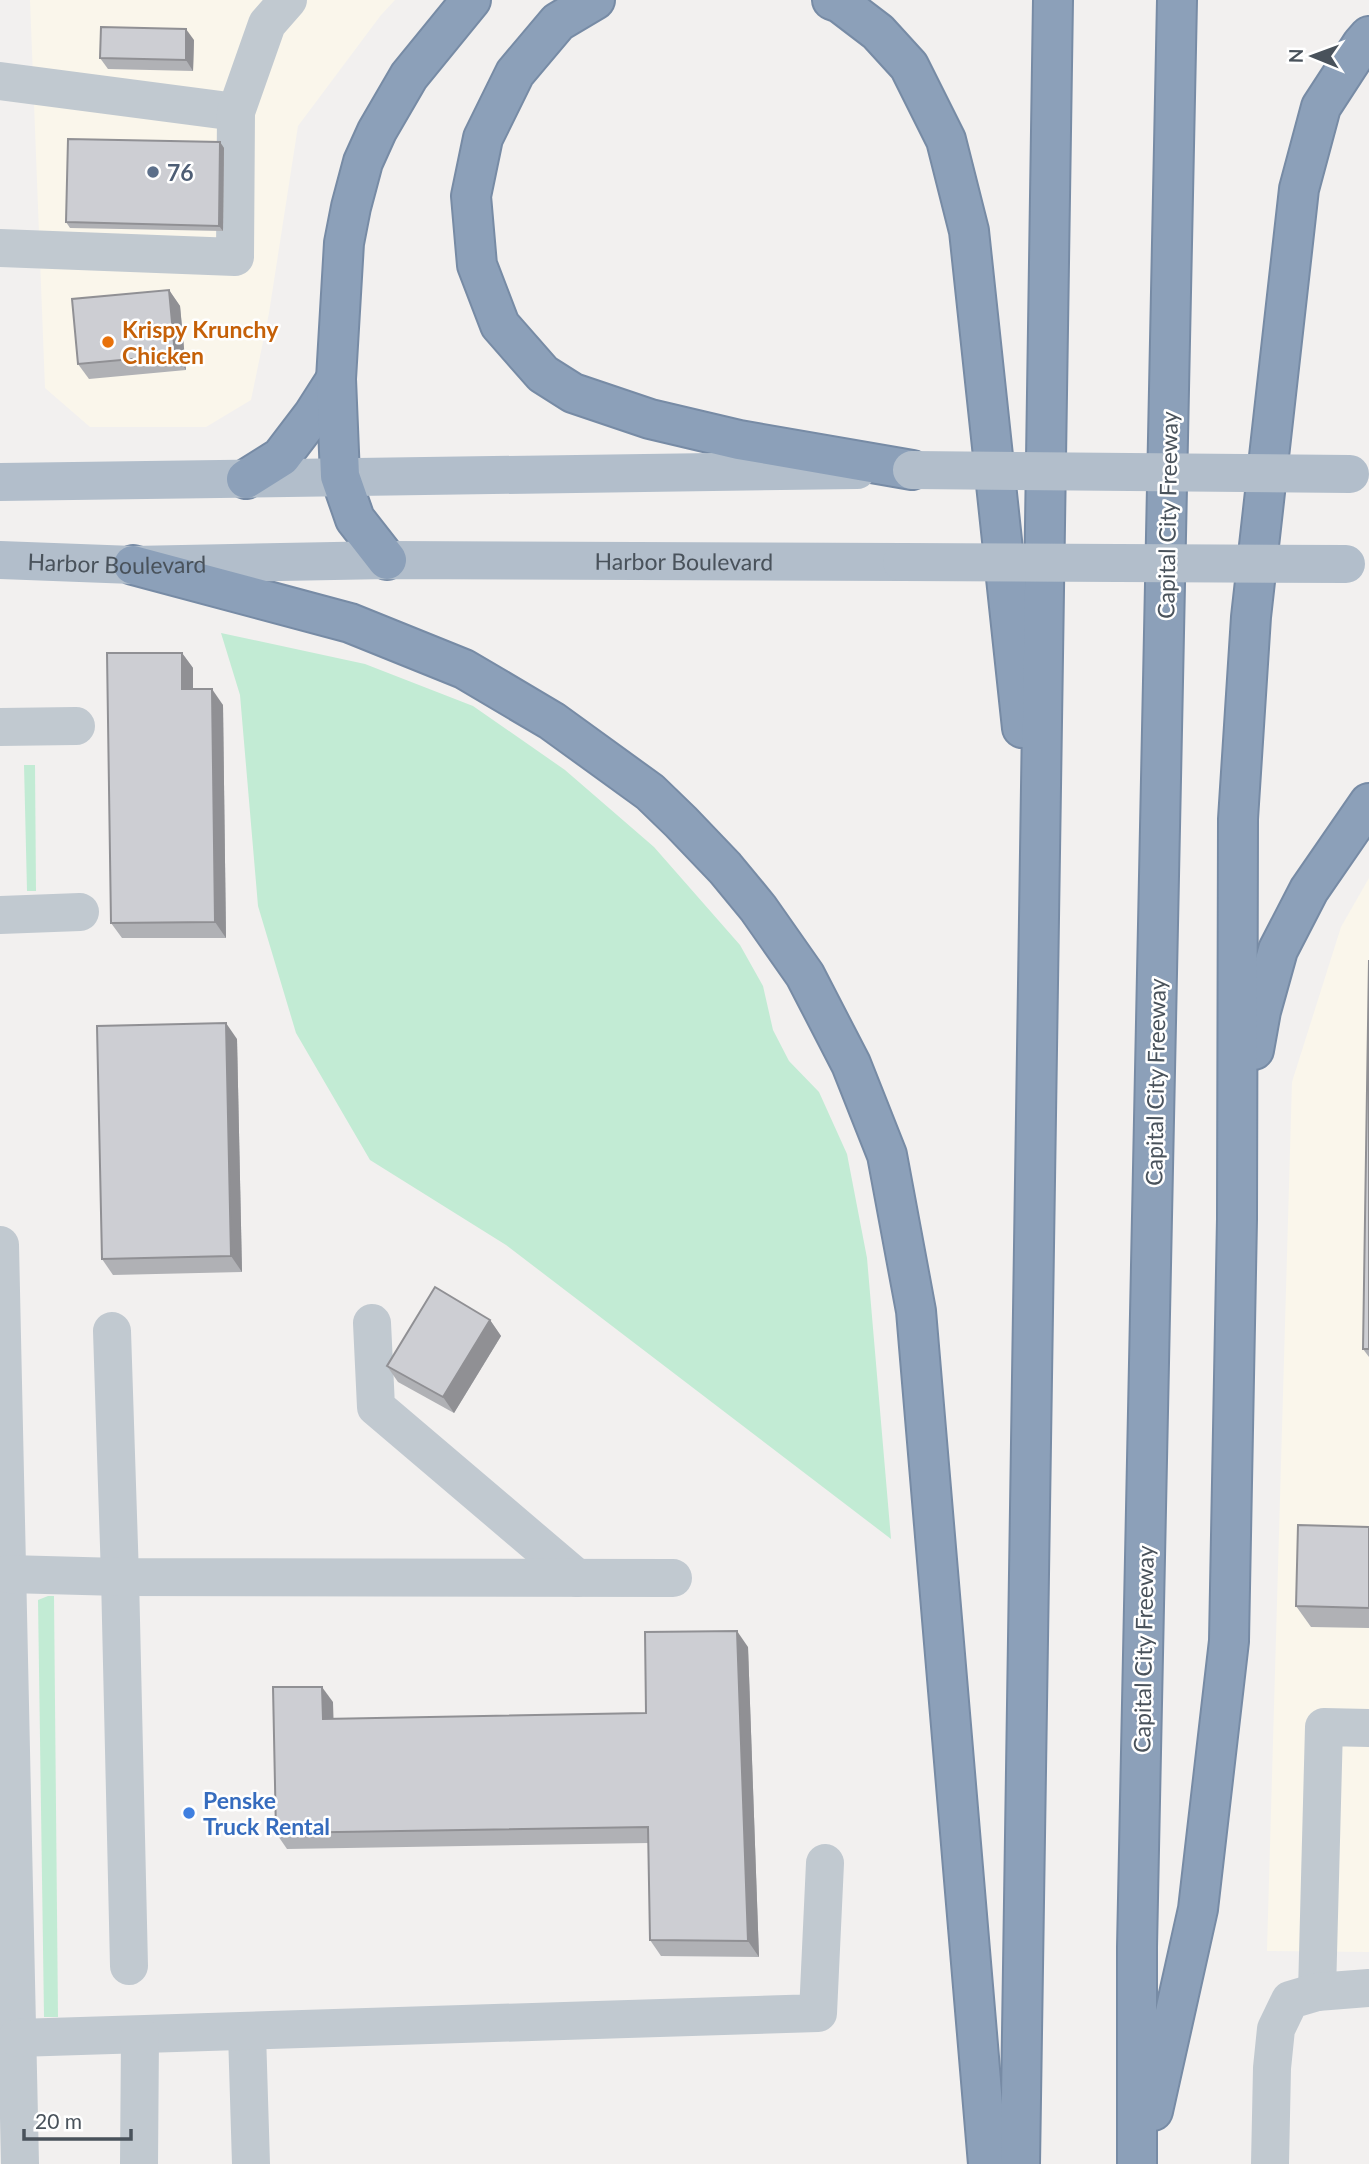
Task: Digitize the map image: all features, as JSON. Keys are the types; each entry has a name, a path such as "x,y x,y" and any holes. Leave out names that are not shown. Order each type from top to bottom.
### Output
{"highway":[{"path":"387,560 355,519 340,477 336,379 344,243 363,162 377,131 409,76 471,0"},
{"path":"595,0 558,22 515,73 483,138 471,196 477,265 500,325 543,374 573,393 650,419 739,440 912,470"},
{"path":"832,0 878,32 909,66 946,140 969,231 1040,901"},
{"path":"1020,2164 1053,0"},
{"name":"Capital City Freeway","path":"1140,2164 1137,1947 1177,0"},
{"path":"1140,2164 1198,1909 1230,1641 1237,1219 1238,819 1251,617 1299,189 1321,107 1369,36"},
{"path":"246,478 281,457 336,379"},
{"path":"133,565 350,623 464,669 552,721 650,792 681,822 758,908 806,975 851,1064 887,1155 916,1311 988,2164"},
{"path":"1237,1219 1248,1077 1261,1011 1278,950 1309,890 1369,803"}],"main road":[{"path":"0,482 912,470 1359,474"},
{"name":"Harbor Boulevard","path":"0,560 133,565 387,560 1358,564"}],"street":[{"path":"0,248 235,257 236,112 267,24 288,0"},
{"path":"0,81 236,112"},
{"path":"0,727 76,726"},
{"path":"0,915 80,912"},
{"path":"0,1244 2,1414 8,1574 4,1626 7,1861 17,2038 20,2164"},
{"path":"372,1323 376,1407 577,1578"},
{"path":"112,1331 130,1966"},
{"path":"8,1574 120,1577 673,1578"},
{"path":"1270,2164 1272,2068 1276,2029 1304,1996 1324,1727 1369,1728"},
{"path":"17,2038 818,2014 825,1863"},
{"path":"1304,1996 1369,1988"},
{"path":"247,2033 251,2164"},
{"path":"139,2164 140,2036"}],"shaded area":[{"path":"30,0 395,0 298,126 269,313 251,400 206,427 90,427 45,388"},
{"path":"1369,878 1369,1952 1267,1951 1292,1082 1341,927"}],"green space":[{"path":"221,633 365,664 473,706 565,770 654,847 740,945 763,986 773,1030 789,1061 819,1092 847,1154 867,1258 891,1539 506,1245 370,1160 296,1033 258,906 240,695"},
{"path":"24,765 35,765 36,891 27,891"},
{"path":"54,1596 58,2017 44,2017 38,1600"}],"building":[{"path":"101,27 186,29 186,60 100,58"},
{"path":"68,139 220,142 219,226 66,222"},
{"path":"169,290 175,355 78,364 72,299"},
{"path":"107,653 182,653 182,689 212,689 215,922 111,923"},
{"path":"1369,960 1369,1349 1363,1349"},
{"path":"226,1023 231,1256 102,1259 97,1026"},
{"path":"435,1287 490,1320 443,1397 387,1366"},
{"path":"1298,1525 1369,1527 1369,1608 1296,1606"},
{"path":"737,1631 748,1941 650,1940 648,1827 276,1833 273,1687 322,1687 323,1719 646,1713 645,1632"}],"place":[{"name":"76","path":"153,172"},
{"name":"Krispy Krunchy Chicken","path":"108,342"},
{"name":"Penske Truck Rental","path":"189,1813"}]}
